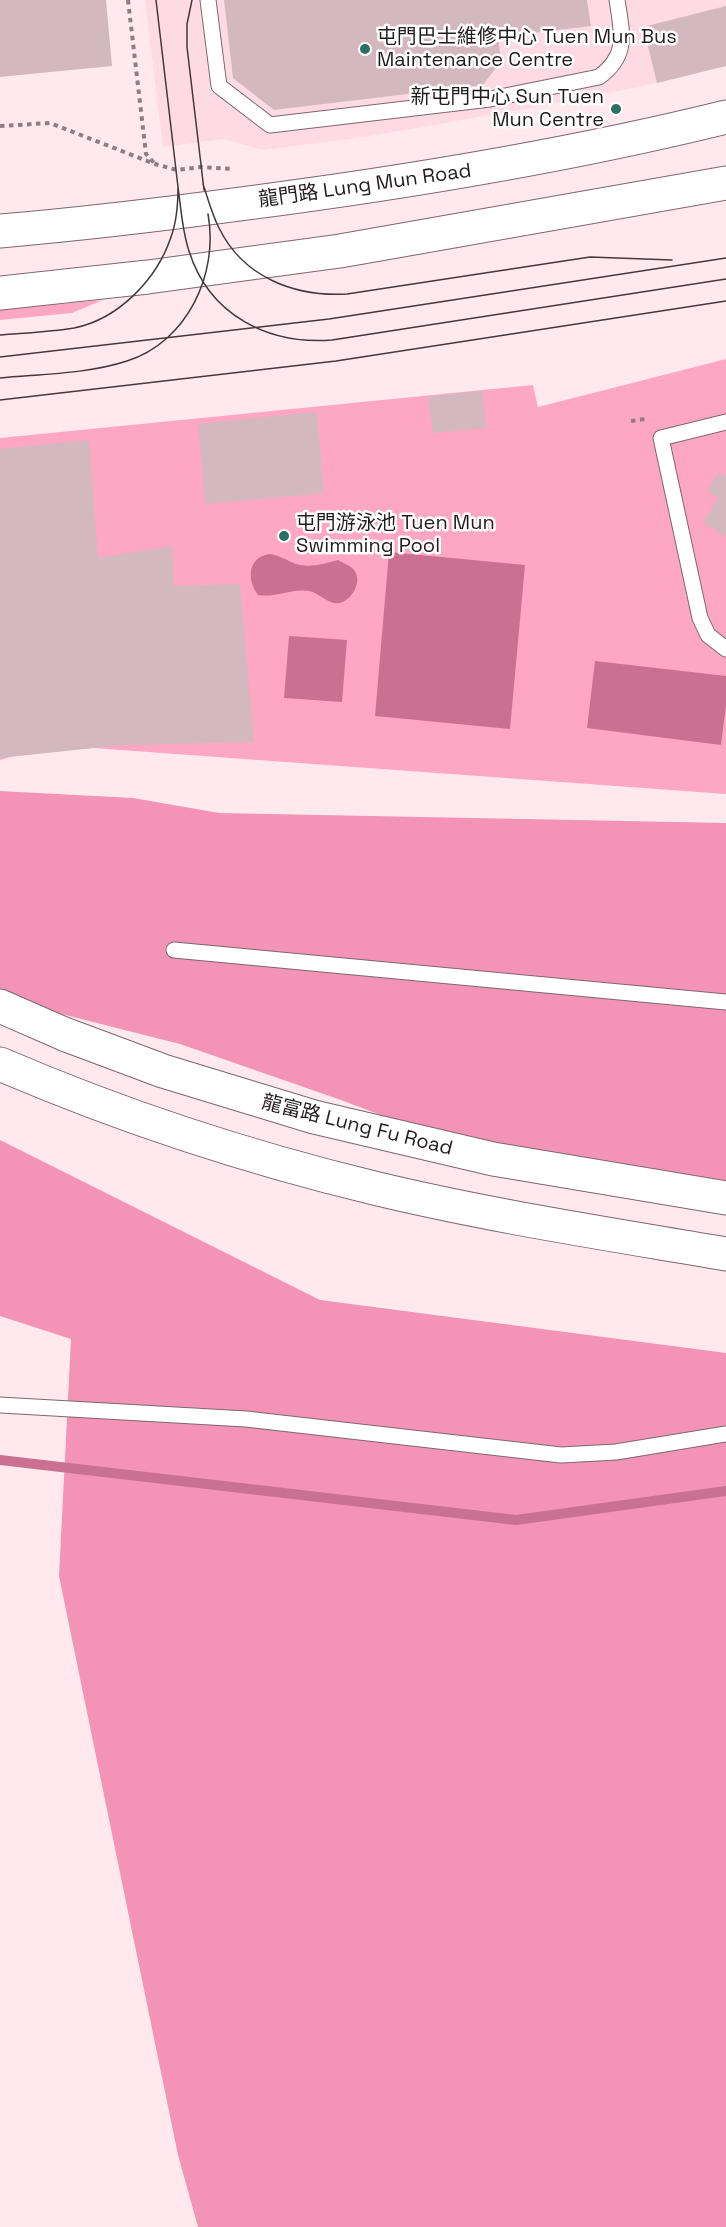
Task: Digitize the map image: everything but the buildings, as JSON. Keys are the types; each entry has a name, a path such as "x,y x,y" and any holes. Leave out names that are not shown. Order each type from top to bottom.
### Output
{"main road":[{"name":"龍門路 Lung Mun Road","path":"0,231 125,220 377,186 483,169 726,117"},
{"path":"0,292 148,277 340,251 726,183"},
{"name":"龍富路 Lung Fu Road","path":"5,1009 163,1071 314,1118 493,1159 726,1198"},
{"path":"0,1064 137,1118 302,1170 376,1189 487,1211 726,1254"}],"lane":[{"path":"208,0 219,86 270,125 490,99 599,77 612,68 620,53 622,37 617,0"},
{"path":"726,422 661,438 700,618 708,635 726,649"},
{"path":"174,950 726,1002"},
{"path":"0,1405 246,1419 561,1455 616,1452 726,1434"}],"path":[{"path":"128,0 146,154 155,164"}],"shaded area":[{"path":"145,0 726,0 726,66 657,83 553,104 370,136 264,150 223,139 163,147"},
{"path":"103,300 72,313 0,320 0,310"},
{"name":"屯門游泳池 Tuen Mun Swimming Pool","path":"726,359 726,794 52,745 0,760 0,438 533,385 538,407"},
{"path":"389,552 525,565 510,729 375,716"},
{"path":"269,554 306,566 338,560 354,570 357,585 348,599 339,603 303,590 258,595 252,583 251,570 256,560"},
{"path":"289,636 347,640 342,702 284,698"},
{"path":"595,661 726,676 726,705 721,745 587,728"},
{"path":"0,791 133,798 219,813 726,823 726,1189 450,1141 180,1044 10,1001 0,995"},
{"path":"0,1140 320,1300 726,1353 726,2227 198,2227 178,2155 59,1576 71,1339 0,1316"}],"waterway":[{"path":"0,1460 516,1520 726,1491"}],"tram line":[{"path":"0,335 74,328 106,316 134,295 146,282 165,253 175,225 178,187 156,0"},
{"path":"192,0 187,24 187,47 204,190"},
{"path":"203,184 219,228 229,245 242,259 256,271 272,280 308,292 347,294 590,257 672,260"},
{"path":"178,187 183,227 189,251 198,273 211,293 226,309 244,321 264,331 285,337 332,340 726,279"},
{"path":"0,378 96,369 127,361 148,352 167,338 182,322 203,282 210,237 208,214"},
{"path":"0,357 329,319 726,258"},
{"path":"0,400 336,361 726,301"}],"place":[{"name":"屯門巴士維修中心 Tuen Mun Bus Maintenance Centre","path":"365,49"},
{"name":"新屯門中心 Sun Tuen Mun Centre","path":"616,109"},
{"name":"屯門游泳池 Tuen Mun Swimming Pool","path":"284,536"}]}
